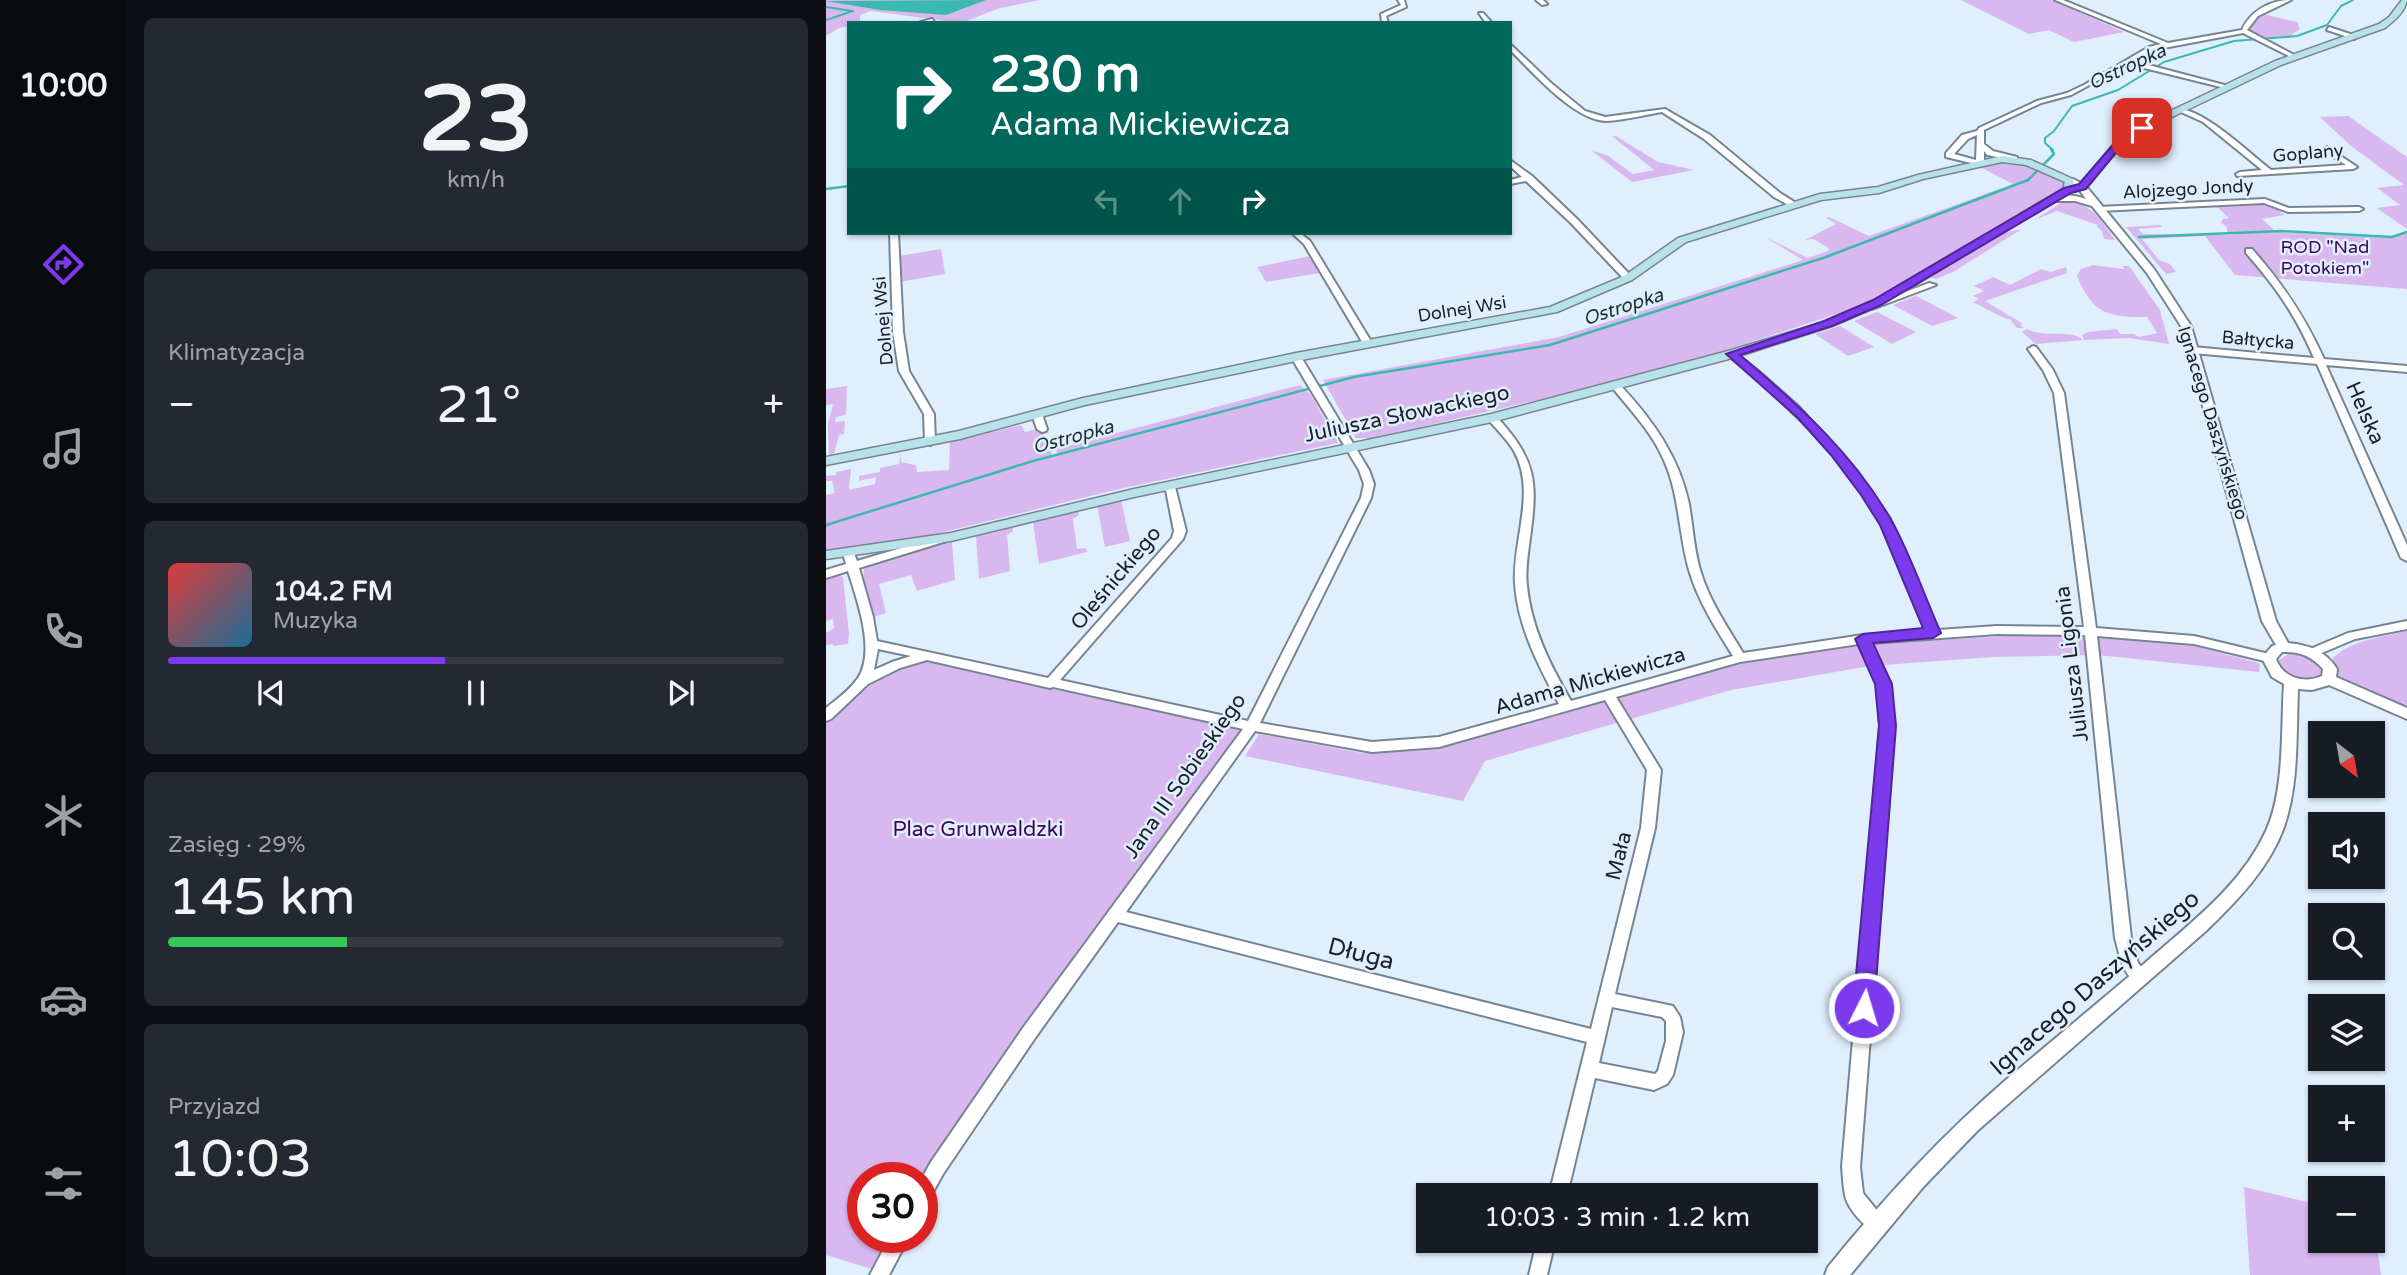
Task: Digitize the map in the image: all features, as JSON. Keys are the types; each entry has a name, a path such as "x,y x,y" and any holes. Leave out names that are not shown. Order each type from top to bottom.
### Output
{"main road":[{"path":"2082,187 2129,135 2295,57 2389,22 2406,0"},
{"path":"2014,159 2034,164 2067,183 2092,174"},
{"name":"Dolnej Wsi","path":"826,461 930,442 1083,402 1296,357 1553,310 1628,278 1682,240 1829,196 1879,190 1980,163 2014,159"},
{"name":"Juliusza Słowackiego","path":"826,555 850,560 1170,485 1492,418 1617,387 1732,354 1828,324 1865,308 2054,199 2067,183 2082,187"}],"street":[{"path":"1384,21 1383,15 1404,6 1401,0"},
{"path":"2058,0 2166,44"},
{"path":"2244,31 2245,26 2260,12 2270,5 2288,0"},
{"path":"1481,14 1487,21"},
{"path":"2329,29 2354,37"},
{"path":"1980,163 1983,146 1981,129 2015,112 2086,86 2140,53 2166,44 2244,31 2253,38 2295,57"},
{"path":"1512,48 1583,112 1605,119 1663,110 1707,137 1777,195 1795,205"},
{"path":"2127,62 2229,87"},
{"path":"2181,110 2206,121 2270,173"},
{"name":"Dolnej Wsi","path":"1980,132 1965,137 1949,155 1980,163"},
{"path":"1983,146 1990,153 2014,159"},
{"name":"Goplany","path":"2240,174 2353,167 2327,149"},
{"path":"1512,164 1628,278"},
{"path":"1512,182 1529,178"},
{"name":"Ignacego Daszyńskiego","path":"2082,187 2174,302 2193,350 2269,621 2284,647"},
{"path":"2054,199 2076,198 2097,206"},
{"name":"Alojzego Jondy","path":"2097,206 2265,201 2288,210 2359,209"},
{"name":"Dolnej Wsi","path":"894,235 898,331 904,371 929,414 930,442"},
{"path":"1298,235 1307,243 1367,343"},
{"name":"Bałtycka","path":"2249,251 2274,280 2305,327 2320,361"},
{"name":"Juliusza Słowackiego","path":"1865,308 1932,285"},
{"name":"Juliusza Ligonia","path":"2033,349 2048,370 2059,393 2090,631 2123,938 2131,967 2141,977"},
{"name":"Bałtycka","path":"2193,350 2407,369"},
{"path":"1732,354 1803,415 1867,493 1887,525 1933,633"},
{"name":"Jana III Sobieskiego","path":"938,1167 1022,1044 1252,726 1368,491 1367,476 1352,448 1296,357"},
{"name":"Helska","path":"2320,361 2407,558"},
{"path":"1617,387 1658,436 1672,461 1681,491 1695,571 1710,605 1740,658"},
{"path":"1037,414 1042,429"},
{"path":"1492,418 1517,447 1527,471 1529,492 1521,552 1522,592 1539,655 1567,706"},
{"name":"Oleśnickiego","path":"1050,684 1177,539 1180,531 1170,485"},
{"path":"850,560 872,644 870,668 864,680"},
{"name":"Juliusza Słowackiego","path":"826,574 850,560"},
{"path":"2312,653 2352,636 2407,625"},
{"name":"Adama Mickiewicza","path":"872,644 1050,684 1348,745 1396,747 1454,739 1740,658 1863,639 2037,629 2090,631 2194,640 2269,658"},
{"path":"1863,639 1883,684 1887,726 1851,1167 1854,1198 1877,1224"},
{"path":"2329,679 2330,669 2312,653 2284,647 2277,649 2269,658 2274,671 2291,682 2316,685 2329,679 2407,714"},
{"name":"Adama Mickiewicza","path":"826,716 864,680 896,664 926,657"},
{"name":"Ignacego Daszyńskiego","path":"1836,1275 1877,1224 1970,1126 2224,904 2245,879 2267,846 2283,798 2291,682"},
{"name":"Mała","path":"1595,1037 1648,828 1655,780 1648,757 1608,694"},
{"name":"Długa","path":"1115,915 1595,1037"},
{"path":"1589,1069 1654,1082 1665,1075 1676,1025 1672,1014 1606,999"},
{"path":"1561,1183 1595,1037"},
{"path":"879,1275 891,1253"},
{"path":"1538,1275 1543,1253"}],"green space":[{"path":"826,0 1040,0 1000,8 966,21 946,21 871,11 860,15 860,21 847,21 847,26 826,36"},
{"path":"1961,0 2052,0 2124,32 2074,42 2049,30 2029,34"},
{"path":"2263,14 2297,22 2300,29 2290,36 2257,38 2249,29 2251,23"},
{"path":"2348,116 2407,157 2407,229 2377,208 2400,205 2377,188 2404,185 2351,146 2320,117"},
{"path":"1612,136 1658,162 1694,170 1632,182 1592,151 1607,155 1633,174 1654,170"},
{"path":"2005,161 2030,166 2065,182 2066,187 1867,304 1727,350 1603,385 1373,438 1356,438 1323,380 1559,337 1803,260 1765,237 1808,258 1828,251 1829,248 1813,239 1805,240 1836,224 1826,218 1869,236 2013,184 1980,167"},
{"path":"2061,203 2080,204 2093,212 2115,240 2104,239 2098,225 2057,211 2034,220"},
{"name":"ROD \"Nad Potokiem\"","path":"2270,203 2284,215 2262,219 2273,232 2392,238 2407,231 2407,289 2235,275 2205,236 2142,239 2159,260 2170,264 2176,272 2166,274 2126,227 2162,227 2138,229 2143,234 2235,235 2227,233 2227,227 2221,223 2223,219 2229,218 2216,206"},
{"path":"2022,229 1953,272 1936,279 1929,277 2003,233"},
{"path":"941,249 945,274 899,282 899,256"},
{"path":"1310,256 1320,273 1266,282 1257,267"},
{"path":"2093,265 2124,269 2123,266 2129,266 2160,310 2169,344 2129,338 2084,340 2082,335 2088,332 2117,329 2120,334 2134,334 2139,337 2157,333 2147,317 2113,315 2089,299 2077,275 2081,269"},
{"path":"2066,267 2067,273 1985,301 2023,324 2020,325 2024,328 2017,328 2010,319 1973,302 1979,299 1973,296 1984,291 1974,286 1993,277 2010,285 2041,269 2051,272"},
{"path":"1916,296 1958,318 1932,326 1893,305"},
{"path":"1877,312 1916,332 1892,344 1854,321"},
{"path":"1840,326 1874,347 1848,356 1815,334"},
{"path":"2027,329 2078,336 2083,340 2036,344 2022,332"},
{"path":"1300,385 1311,395 1338,443 1119,489 920,538 826,551 826,495 835,493 832,481 826,481 826,476 836,475 836,472 851,469 849,490 875,484 876,477 859,481 859,476 880,472 880,468 899,464 901,452 901,462 916,465 917,472 949,470 950,442 1021,425 1025,432 1041,428 1053,457 1058,456 1056,449"},
{"path":"847,386 846,415 836,417 835,422 845,421 844,434 839,435 834,454 829,455 828,424 833,404 826,405 826,389"},
{"path":"1121,500 1130,541 1105,547 1097,505"},
{"path":"1078,511 1079,515 1073,519 1077,549 1086,548 1087,552 1039,564 1033,522"},
{"path":"1013,526 1013,531 1007,535 1010,571 979,579 976,536"},
{"path":"952,542 955,580 917,591 911,575 879,584 886,613 873,617 863,578 864,569 874,563"},
{"path":"837,575 843,577 849,634 848,644 833,646 826,645 826,633 834,628 833,619 826,621 826,578"},
{"path":"2407,631 2407,709 2333,677 2333,658 2340,652 2368,640"},
{"path":"2043,634 2152,639 2187,644 2255,662 2260,664 2259,672 2098,655 1993,657 1870,666 1731,690 1485,761 1463,801 1245,756 1259,734 1362,753 1422,750 1457,744 1743,663 1869,644"},
{"path":"2289,653 2304,655 2313,660 2322,672 2320,676 2302,680 2290,676 2278,661"},
{"name":"Plac Grunwaldzki","path":"927,662 1241,730 1021,1028 932,1162 847,1162 847,1253 880,1253 872,1269 826,1255 826,723 872,685"},
{"path":"2244,1187 2308,1202 2308,1253 2378,1253 2381,1275 2250,1275"}],"shaded area":[{"path":"986,0 946,15 880,10 826,1"}],"waterway":[{"name":"Ostropka","path":"2053,150 2045,143 2045,138 2054,131 2072,106 2118,90 2164,62 2234,41 2297,36 2327,25 2341,6 2353,0"},
{"path":"826,7 852,11"},
{"path":"826,20 853,11"},
{"name":"Ostropka","path":"826,525 1033,461 1354,377 1550,345 1826,257 2028,180 2054,154 2051,149"},
{"path":"826,189 847,186"},
{"path":"2139,237 2281,231 2392,237 2407,232"}],"route":[{"path":"1864,1008 1887,726 1883,684 1863,639 1933,633 1887,525 1867,493 1803,415 1732,354 1828,324 1877,303 2068,190 2082,187 2115,148 2129,135 2142,128"}]}
